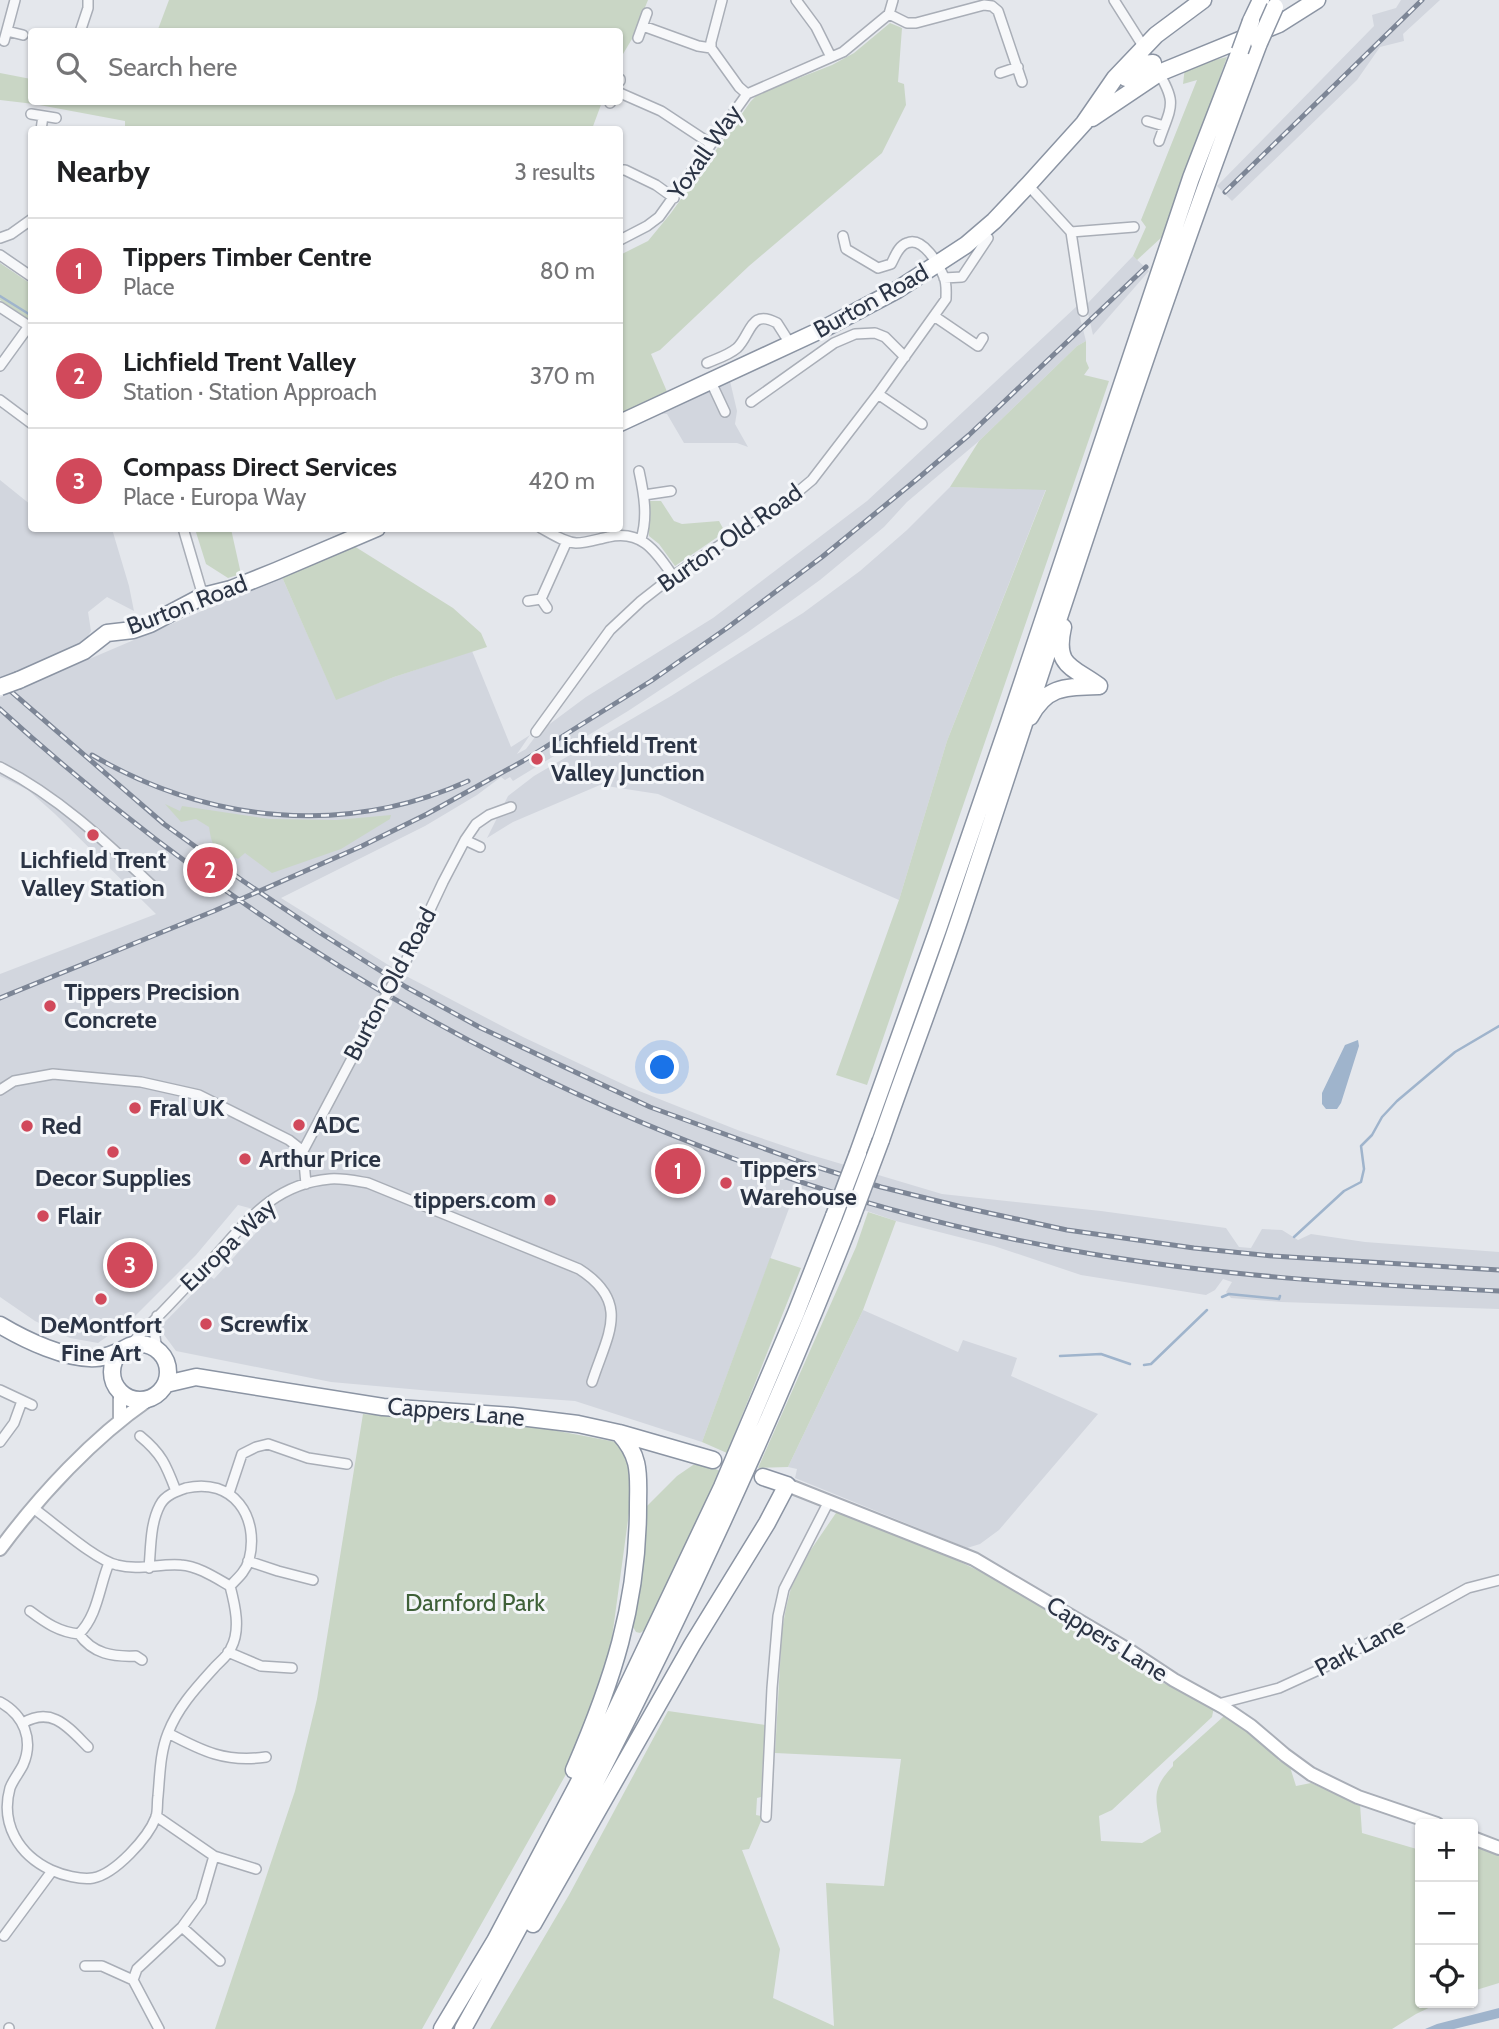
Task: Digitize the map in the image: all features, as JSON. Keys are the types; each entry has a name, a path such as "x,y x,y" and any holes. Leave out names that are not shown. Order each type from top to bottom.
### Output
{"highway":[{"path":"1084,123 1115,78 1144,47 1172,21 1203,0"},
{"path":"1084,123 1156,68 1279,24 1317,0"},
{"path":"465,2029 526,1917 676,1622 740,1486 814,1313 843,1218 858,1153 991,774 1191,178 1251,21 1271,2"},
{"path":"442,2029 495,1941 608,1727 722,1487 796,1313 881,1140 960,916 1014,749 1271,2"},
{"path":"1102,96 1144,64 1156,68"},
{"name":"Burton Road","path":"623,422 791,345 897,290 940,271 994,220 1084,123"},
{"name":"Burton Road","path":"0,687 84,651 107,633 133,630 150,624 203,596 230,589 368,532"},
{"path":"1014,749 1033,711 1047,694 1069,686 1099,686 1064,662 1060,650 1076,567"},
{"path":"0,1325 63,1358 91,1368 133,1400 157,1395 166,1384 168,1367 158,1351 142,1344 98,1358 66,1354 26,1338"},
{"path":"117,1387 112,1373 113,1364 125,1348"},
{"name":"Cappers Lane","path":"158,1351 196,1377"},
{"name":"Cappers Lane","path":"166,1384 196,1377 383,1407 512,1416 579,1424 713,1460"},
{"path":"517,1900 596,1720 621,1644 634,1577 638,1534 637,1461 627,1441 619,1433"},
{"path":"637,1461 656,1443"},
{"name":"Cappers Lane","path":"763,1477 787,1485"},
{"path":"465,2029 526,1937 692,1645 767,1523 787,1485"}],"street":[{"path":"15,0 5,36 23,35"},
{"path":"81,28 88,0"},
{"path":"722,0 710,42 711,48 747,94"},
{"path":"796,0 816,27 831,57"},
{"path":"893,0 889,14 907,23 984,5 992,6 998,11 1022,82"},
{"path":"1114,0 1172,98 1159,141"},
{"path":"638,38 648,13"},
{"name":"Yoxall Way","path":"623,238 659,217 747,94 849,47 889,14"},
{"path":"643,26 711,48"},
{"path":"1000,73 1018,67"},
{"path":"623,94 661,111 711,144"},
{"path":"31,114 56,118"},
{"path":"42,126 43,116"},
{"path":"1147,121 1164,126"},
{"path":"623,170 656,185 674,198"},
{"path":"1028,185 1071,232 1083,311"},
{"path":"0,238 28,222"},
{"path":"1071,232 1134,227"},
{"path":"843,236 843,251 878,268 891,264 904,244 916,242 927,249 940,271 962,276 988,238"},
{"path":"0,255 28,274"},
{"name":"Burton Old Road","path":"536,732 610,629 640,601 673,576 787,501 812,480 946,299 946,288 940,271"},
{"path":"0,307 28,326"},
{"path":"933,316 978,345 983,338"},
{"path":"707,363 736,349 755,321 764,319 777,323 791,345"},
{"path":"0,366 28,330"},
{"path":"751,402 834,343 855,334 875,333 885,337 905,357"},
{"path":"713,348 718,359"},
{"path":"711,382 725,412"},
{"path":"757,384 763,393"},
{"path":"878,394 919,422 922,411"},
{"path":"0,400 28,421"},
{"path":"639,471 644,495 645,527 641,539"},
{"path":"644,495 671,491"},
{"path":"184,532 203,596"},
{"path":"549,532 567,541 583,543 617,535 641,539 654,550 673,576"},
{"path":"541,598 567,541"},
{"path":"528,601 541,598"},
{"path":"541,598 547,608"},
{"path":"0,766 50,796 110,846 159,892"},
{"name":"Burton Old Road","path":"303,1151 376,1011 404,965 465,840 476,824 489,815 511,807"},
{"path":"465,840 480,848"},
{"path":"0,1090 14,1081 53,1074 141,1082 199,1095 289,1140 303,1151 306,1184"},
{"name":"Europa Way","path":"125,1348 251,1216 283,1192 332,1179 368,1183 579,1269 591,1277 608,1299 612,1321 592,1382"},
{"path":"157,1316 155,1337 158,1351"},
{"path":"117,1387 120,1419"},
{"path":"0,1390 32,1405"},
{"path":"0,1549 68,1469 120,1419 148,1399"},
{"path":"0,1442 14,1423 22,1401"},
{"path":"140,1436 155,1448 166,1464 176,1491"},
{"path":"229,1493 242,1454 268,1444 308,1458 347,1464"},
{"name":"Cappers Lane","path":"787,1485 974,1559 1218,1704 1251,1726 1311,1774 1358,1797 1422,1819"},
{"path":"149,1568 153,1523 161,1502 176,1491 197,1486 229,1493 245,1511 251,1530 248,1561 242,1574 230,1586"},
{"path":"766,1817 778,1616 784,1589 829,1501"},
{"path":"0,1702 16,1713 23,1723 28,1740 24,1762 10,1788 3,1809 15,1842 32,1859 52,1871 92,1878 114,1869 139,1845 156,1816 161,1756 168,1733 181,1706 232,1648 236,1626 236,1608 230,1586 209,1574 182,1565 149,1568 109,1563 33,1508"},
{"path":"248,1561 313,1580"},
{"path":"79,1634 88,1625 95,1610 109,1563"},
{"name":"Park Lane","path":"1218,1704 1279,1688 1335,1662 1468,1588 1499,1580"},
{"path":"30,1611 48,1625 79,1634 96,1650 117,1657 139,1654"},
{"path":"228,1652 261,1666 292,1668"},
{"path":"23,1723 34,1716 50,1716 67,1726 88,1747"},
{"path":"168,1733 206,1752 247,1760 266,1757"},
{"path":"156,1816 214,1856 256,1869"},
{"path":"1478,1840 1499,1848"},
{"path":"133,1980 137,1969 183,1927 201,1902 214,1856"},
{"path":"4,1936 52,1871"},
{"path":"4,1919 12,1926"},
{"path":"183,1927 220,1961"},
{"path":"84,1965 102,1966 133,1980 159,2029"}],"shaded area":[{"path":"1401,0 1440,0 1403,34 1404,41 1380,47 1357,80 1232,201 1217,186 1374,26 1372,15 1396,8"},
{"path":"1133,256 1149,271 1093,335 1086,305"},
{"path":"1077,306 1086,341 1077,346 979,441 907,502 884,527 820,580 748,632 628,711 513,781 510,777 505,780 501,777 477,795 425,826 281,898 406,976 523,1037 629,1087 740,1131 808,1154 942,1194 1226,1228 1239,1247 1251,1248 1262,1229 1282,1230 1298,1240 1311,1234 1365,1242 1499,1252 1499,1309 1231,1298 1226,1292 1232,1282 1223,1279 1215,1290 1206,1295 1081,1275 994,1246 896,1221 797,1187 702,1442 575,1401 331,1382 176,1351 159,1328 210,1276 214,1279 273,1214 238,1205 196,1255 133,1318 98,1343 70,1338 35,1321 0,1297 0,974 156,914 28,790 0,776 0,697 282,577 336,699 472,651 511,747 530,735 517,754 526,749 547,726 586,697 713,618 867,501"},
{"path":"730,381 737,411 735,424 748,447 737,443 684,443 667,414 655,413"},
{"path":"0,480 28,503 28,532 113,532 134,611 107,597 88,612 91,631 85,641 63,654 0,680"},
{"path":"950,487 1046,489 947,741 899,900 658,794 600,785 513,822 487,838 508,796 534,776 671,696 803,613 860,571"},
{"path":"863,1310 958,1352 963,1340 1017,1358 1011,1376 1098,1414 999,1530 980,1544 967,1548 795,1478 797,1469 788,1467"}],"green space":[{"path":"169,0 648,0 623,54 623,28 158,28"},
{"path":"890,23 902,28 898,82 904,84 906,105 882,153 749,266 660,350 651,354 668,394 623,415 623,254 648,241 758,94 832,65 854,53"},
{"path":"1227,57 1163,236 1137,260 1133,256 1146,227 1141,220 1197,80 1183,84 1185,67"},
{"path":"0,73 28,78 28,103 0,100"},
{"path":"39,105 601,105 593,126 125,126 125,121"},
{"path":"0,263 28,282 28,319 0,300"},
{"path":"1086,341 1086,361 1089,368 1084,375 1109,381 867,1085 836,1075 899,900 947,741 1046,490 950,487 979,441 1077,346"},
{"path":"649,501 661,501 674,521 682,524 719,521 725,532 675,566 659,544 649,536"},
{"path":"196,532 232,532 241,574 228,578 206,564"},
{"path":"354,546 453,608 481,633 487,647 394,677 336,700 282,577"},
{"path":"165,804 180,811 182,806 270,819 336,820 391,815 390,819 341,849 272,873 245,853 238,859 220,851 214,846 209,827 196,819 181,822"},
{"path":"868,1212 896,1221 863,1310 788,1467 758,1468 856,1247"},
{"path":"770,1258 801,1268 727,1453 702,1442"},
{"name":"Darnford Park","path":"363,1414 542,1428 616,1442 625,1449 631,1465 631,1498 611,1645 582,1746 422,2029 215,2029 295,1791 317,1699"},
{"path":"705,1464 720,1471 650,1623 645,1630 636,1632 633,1627 645,1543 646,1507 677,1476 693,1465"},
{"path":"838,1510 935,1550 996,1579 1104,1641 1159,1681 1214,1707 1212,1717 1112,1810 1099,1816 1101,1841 1142,1843 1161,1832 1156,1796 1160,1782 1173,1766 1173,1762 1224,1716 1254,1735 1278,1756 1278,1760 1290,1767 1296,1786 1311,1783 1360,1804 1362,1833 1415,1849 1415,2008 1429,2008 1392,2029 490,2029 569,1895 668,1711 765,1725 761,1797 757,1798 756,1815 761,1816 761,1821 749,1849 742,1850 780,1949 773,1998 834,2026 826,1883 884,1886 901,1759 775,1753 782,1630 791,1588 810,1551"},
{"path":"1478,1846 1499,1854 1499,1983 1478,1989"}],"water":[{"path":"1358,1040 1359,1046 1341,1103 1337,1109 1326,1109 1322,1104 1322,1093 1345,1045"},
{"path":"1499,2008 1499,2018 1454,2029 1425,2029 1437,2024"}],"waterway":[{"path":"0,296 28,314"},
{"path":"1294,1237 1344,1191 1361,1182 1364,1169 1361,1146 1397,1101 1455,1052 1499,1026"},
{"path":"1222,1297 1229,1294 1279,1299 1280,1296"},
{"path":"1144,1365 1151,1364 1207,1310"},
{"path":"1060,1356 1101,1354 1130,1364"}],"railway":[{"path":"1225,192 1422,0"},
{"path":"0,998 214,911 362,846 523,761 651,681 822,557 916,480 969,435 1146,267"},
{"path":"0,682 164,824 322,934 406,987 481,1028 650,1107 804,1163 881,1187 1067,1230 1273,1256 1499,1270"},
{"path":"0,709 119,810 244,904 376,988 512,1063 654,1128 800,1182 950,1225 1104,1256 1301,1279 1499,1291"},
{"path":"92,755 136,778 182,796 230,808 277,814 326,815 374,810 421,799 468,781"}],"place":[{"name":"Lichfield Trent Valley Junction","path":"537,759"},
{"name":"Lichfield Trent Valley Station","path":"93,835"},
{"name":"Lichfield Trent Valley","path":"210,870"},
{"name":"Tippers Precision Concrete","path":"50,1006"},
{"name":"Fral UK","path":"135,1108"},
{"name":"ADC","path":"299,1125"},
{"name":"Red","path":"27,1126"},
{"name":"Decor Supplies","path":"113,1152"},
{"name":"Arthur Price","path":"245,1159"},
{"name":"Tippers Timber Centre","path":"678,1171"},
{"name":"Tippers Warehouse","path":"726,1183"},
{"name":"tippers.com","path":"550,1200"},
{"name":"Flair","path":"43,1216"},
{"name":"Compass Direct Services","path":"130,1265"},
{"name":"DeMontfort Fine Art","path":"101,1299"},
{"name":"Screwfix","path":"206,1324"}]}
